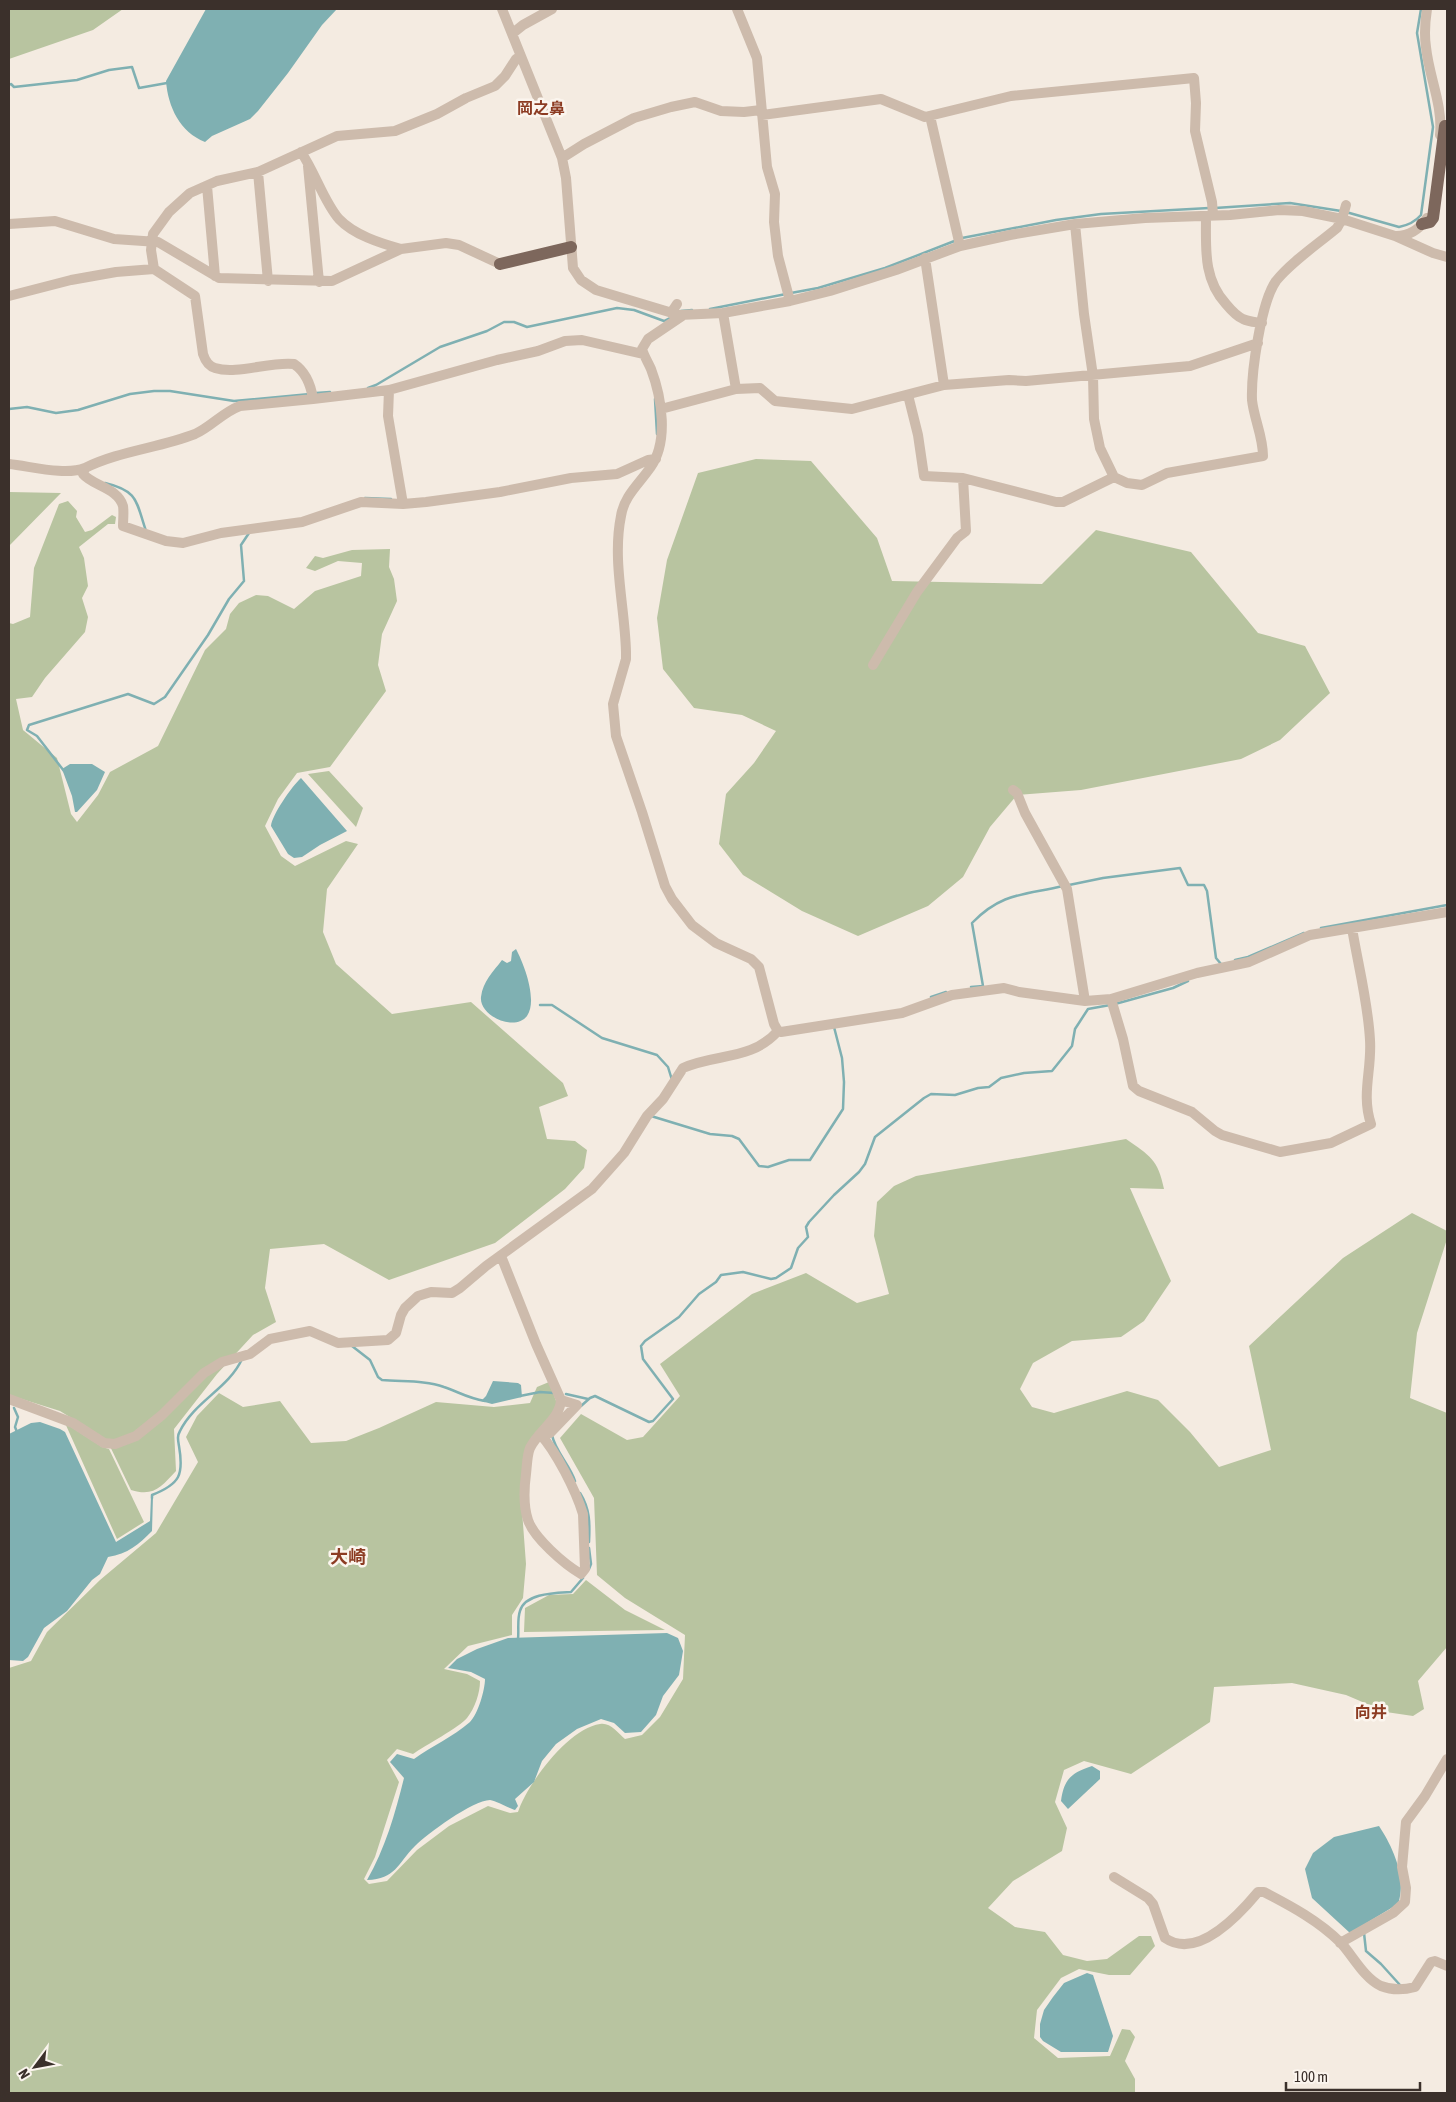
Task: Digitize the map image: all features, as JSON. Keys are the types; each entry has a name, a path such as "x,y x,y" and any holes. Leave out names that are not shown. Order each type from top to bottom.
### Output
{"main road":[{"path":"1422,224 1430,222 1433,218 1446,127"},
{"path":"500,264 571,247"}],"street":[{"path":"502,9 562,158 566,178 573,268 581,280 588,286 606,294 676,312 723,313 789,296 867,280 959,242 1076,224 1211,212 1279,210 1344,212 1433,254 1447,257"},
{"path":"513,33 522,25 552,9"},
{"path":"737,9 757,58 767,167 775,194 774,222 778,256 789,296"},
{"path":"1395,236 1405,236 1422,224 1430,212 1441,128 1440,110 1426,48 1424,27 1427,9"},
{"path":"154,269 151,241 153,234 169,212 190,193 304,156 337,136 395,130 437,114 466,98 495,86 505,76 516,59 521,56"},
{"path":"562,158 584,144 634,118 695,102 721,111 761,112 881,99 890,101 920,116 930,116 1011,96 1194,78 1196,104 1195,131 1211,212 1206,259 1208,275 1214,288 1233,312 1244,320 1262,323"},
{"path":"1433,80 1440,93 1446,127"},
{"path":"930,116 959,242"},
{"path":"304,156 337,217 346,226 365,236 401,249"},
{"path":"304,156 319,282"},
{"path":"258,172 268,280"},
{"path":"207,186 215,276"},
{"path":"1076,224 1092,376 1094,419 1100,448 1114,477 1127,484 1142,484 1167,474 1263,456 1263,443 1252,398 1258,343 1268,299 1278,279 1337,228 1344,212"},
{"path":"9,224 55,221 114,239 132,242 158,242 219,278 332,281 401,249 430,244 452,244 500,264"},
{"path":"924,258 944,385"},
{"path":"9,296 71,280 116,272 154,269 195,296 203,354 206,362 211,366 217,368 239,368 294,364 304,372 312,395"},
{"path":"676,312 646,340 641,354 654,380 661,409 661,443 656,458 625,502 621,516 619,561 626,659 613,704 616,736 660,871 672,899 692,925 704,935 751,959 759,967 774,1024 778,1030 781,1032 902,1013 952,995 1004,988 1019,992 1112,1003 1197,973 1249,962 1310,935 1447,912"},
{"path":"723,313 736,389"},
{"path":"9,464 77,471 101,460 196,433 233,408 240,406 312,395 389,390 497,360 538,351 565,341 582,340 641,354"},
{"path":"661,409 736,389 760,388 775,401 847,409 944,385 1092,376 1190,366 1258,343"},
{"path":"389,390 388,416 403,504"},
{"path":"908,395 918,435 924,476 963,478 1056,502 1070,500 1114,477"},
{"path":"85,468 83,474 88,481 117,496 123,505 124,526 175,543 183,543 221,533 302,522 361,502 403,504 500,492 571,478 617,474 656,458"},
{"path":"873,666 917,592 957,538 966,531 963,478"},
{"path":"1013,790 1017,793 1025,813 1065,886 1085,1001"},
{"path":"1112,1003 1133,1086 1139,1091 1192,1112 1215,1132 1280,1152 1341,1140 1371,1124 1365,1093 1370,1053 1369,1025 1352,928"},
{"path":"9,1399 73,1423 104,1443 115,1444 136,1436 162,1415 204,1373 222,1362 243,1357 270,1339 301,1331 317,1332 338,1343 388,1340 396,1333 400,1315 418,1296 430,1292 452,1293 600,1182 624,1153 647,1116 663,1099 683,1068 741,1054 769,1041 778,1030"},
{"path":"501,1256 536,1344 561,1400 560,1407 544,1437"},
{"path":"544,1437 564,1469 583,1514 584,1568 581,1574 565,1565 531,1526 524,1494 530,1449 577,1405 561,1400"},
{"path":"1340,1943 1393,1913 1405,1902 1406,1888 1402,1867 1406,1822 1425,1796 1447,1760"},
{"path":"1114,1877 1148,1898 1154,1904 1165,1938 1180,1945 1188,1945 1206,1938 1222,1928 1258,1892 1264,1892 1312,1920 1340,1943 1372,1980 1387,1987 1402,1989 1415,1987 1431,1962 1435,1960 1447,1966"}],"green space":[{"path":"9,9 123,9 93,30 9,59"},
{"path":"756,459 811,461 877,538 892,581 1042,584 1096,530 1191,552 1258,633 1305,646 1330,693 1280,740 1241,759 1081,790 1017,795 990,827 963,877 928,906 858,936 802,911 743,875 719,844 726,794 754,763 776,731 742,715 694,708 663,669 657,618 667,560 698,473"},
{"path":"9,492 61,493 9,546"},
{"path":"68,501 77,511 76,517 85,532 92,530 112,515 116,517 115,524 108,524 79,547 84,558 88,586 82,598 88,617 85,632 45,678 32,697 16,699 23,730 57,758 71,814 77,822 98,795 110,772 158,746 205,650 226,629 230,614 239,603 256,595 268,596 294,609 315,591 361,576 362,563 338,561 315,571 306,568 315,556 323,558 352,550 390,549 389,567 394,579 397,601 382,634 378,665 386,691 330,767 297,773 278,799 265,826 281,856 295,866 346,841 358,844 327,889 323,932 336,964 392,1014 471,1002 563,1083 568,1096 539,1107 547,1139 575,1141 587,1150 584,1168 565,1189 495,1243 389,1280 324,1244 270,1249 265,1288 276,1322 253,1335 217,1374 174,1429 176,1471 161,1486 146,1492 131,1490 107,1440 60,1411 9,1395 9,623 13,624 30,617 34,568 59,504"},
{"path":"329,771 363,808 356,827 308,774"},
{"path":"1126,1139 1152,1159 1162,1179 1164,1189 1130,1188 1171,1281 1144,1321 1121,1337 1072,1341 1033,1363 1020,1389 1032,1407 1054,1413 1127,1391 1158,1400 1190,1432 1219,1467 1271,1450 1249,1346 1343,1258 1412,1213 1447,1231 1447,1239 1417,1333 1410,1398 1447,1413 1447,1647 1418,1681 1424,1709 1413,1716 1386,1712 1346,1695 1292,1683 1214,1687 1210,1722 1131,1774 1084,1761 1064,1770 1055,1802 1067,1828 1062,1851 1013,1881 988,1908 1015,1927 1045,1932 1063,1955 1087,1961 1107,1959 1139,1936 1151,1936 1155,1946 1130,1975 1109,1975 1079,1969 1061,1978 1037,2010 1034,2038 1058,2058 1110,2056 1122,2029 1130,2030 1135,2037 1125,2061 1135,2079 1135,2092 1165,2093 9,2093 9,1668 31,1661 47,1632 100,1580 156,1533 198,1462 186,1437 197,1416 219,1393 243,1407 280,1401 311,1443 346,1441 436,1402 494,1407 530,1403 537,1387 549,1382 558,1406 534,1436 521,1497 526,1564 523,1598 512,1615 512,1635 468,1646 444,1669 467,1674 480,1681 472,1710 463,1722 413,1754 397,1749 387,1760 399,1782 375,1857 364,1879 369,1884 387,1881 417,1850 449,1826 488,1806 510,1813 518,1812 530,1787 551,1759 563,1746 588,1728 604,1724 614,1729 625,1739 642,1735 660,1717 683,1679 685,1635 625,1598 597,1575 594,1498 560,1438 581,1414 627,1440 643,1437 680,1396 660,1364 752,1294 806,1273 857,1303 889,1294 874,1236 877,1202 894,1186 916,1176"},
{"path":"65,1423 102,1447 109,1449 144,1522 117,1539"},
{"path":"586,1580 625,1610 665,1630 524,1632 525,1608 549,1595 573,1594"}],"water":[{"path":"206,9 337,9 322,25 258,111 250,119 212,136 205,142 196,138 182,125 169,100 166,81"},
{"path":"70,764 92,764 105,772 97,790 77,812 75,812 72,796 62,769"},
{"path":"301,778 347,831 302,857 294,858 288,854 271,826 283,801"},
{"path":"516,949 529,982 531,1001 527,1016 521,1021 507,1022 492,1016 482,1004 481,997 486,981 502,960 507,963 511,961 512,952"},
{"path":"493,1381 518,1383 521,1385 522,1397 492,1404 481,1401 486,1396"},
{"path":"40,1422 65,1432 116,1542 150,1521 151,1496 153,1496 152,1531 133,1548 121,1554 108,1557 100,1574 92,1580 67,1611 44,1628 28,1657 23,1661 9,1660 9,1434 31,1423"},
{"path":"667,1633 678,1638 683,1651 679,1675 663,1696 656,1715 641,1732 625,1733 614,1723 601,1719 577,1729 556,1744 542,1761 534,1782 515,1799 518,1806 515,1810 490,1800 482,1801 451,1818 421,1841 390,1874 377,1879 367,1880 389,1831 404,1778 390,1762 397,1754 414,1759 450,1737 470,1722 478,1708 485,1679 471,1672 448,1668 457,1659 477,1649 508,1638"},
{"path":"1092,1766 1100,1771 1100,1779 1068,1809 1061,1801 1064,1787 1074,1774"},
{"path":"1379,1826 1394,1853 1400,1873 1401,1884 1398,1904 1350,1933 1312,1898 1305,1869 1313,1853 1334,1837"},
{"path":"1087,1973 1093,1975 1113,2036 1108,2052 1061,2052 1043,2041 1040,2037 1040,2024 1044,2010 1064,1983"}],"waterway":[{"path":"1346,212 1399,227 1412,223 1421,215 1433,127 1417,33 1421,9"},
{"path":"9,85 11,84 14,87 77,80 109,70 132,67 139,88 167,83"},
{"path":"1215,208 1290,203 1341,211"},
{"path":"962,238 1056,220 1101,214 1209,208"},
{"path":"791,293 818,288 885,268 957,240"},
{"path":"710,309 786,294"},
{"path":"368,388 440,347 487,331 504,322 514,322 527,327 617,308 634,310 664,321 672,317"},
{"path":"681,311 692,310"},
{"path":"9,409 27,407 56,413 78,410 130,394 154,391 170,391 234,401 310,394"},
{"path":"316,393 330,392"},
{"path":"655,399 657,434"},
{"path":"105,483 116,486 130,494 138,505 146,531"},
{"path":"365,498 391,499"},
{"path":"64,771 37,736 27,730 29,725 128,694 154,704 165,697 208,635 229,599 244,581 241,545 249,533"},
{"path":"1069,885 1103,878 1180,868 1188,885 1204,885 1207,891 1216,958 1221,964"},
{"path":"971,987 983,986 972,923 994,905 1004,900 1025,893 1063,886"},
{"path":"1321,928 1447,905"},
{"path":"1235,960 1248,957 1304,933"},
{"path":"1115,1004 1173,988 1188,981"},
{"path":"931,997 946,992"},
{"path":"540,1005 552,1005 602,1038 657,1055 668,1067 672,1080"},
{"path":"581,1406 595,1396 649,1422 653,1421 673,1399 643,1359 641,1346 645,1341 679,1317 699,1294 716,1282 721,1275 743,1272 771,1279 776,1278 791,1268 798,1248 808,1237 806,1227 809,1222 859,1172 865,1164 875,1137 924,1098 931,1094 955,1095 978,1088 989,1087 1001,1078 1024,1073 1052,1071 1072,1046 1075,1029 1088,1009 1110,1005"},
{"path":"651,1116 710,1134 732,1136 739,1139 759,1166 768,1167 789,1160 810,1160 843,1109 844,1082 842,1058 834,1027"},
{"path":"352,1346 370,1360 378,1377 382,1380 421,1382 437,1385 468,1397 485,1401"},
{"path":"152,1498 152,1495 169,1487 178,1477 181,1464 178,1436 186,1421 229,1378 242,1359"},
{"path":"520,1396 540,1392 554,1393"},
{"path":"566,1394 588,1399"},
{"path":"14,1408 18,1417 15,1427 17,1432"},
{"path":"552,1435 556,1447 575,1481"},
{"path":"580,1493 589,1516 589,1542"},
{"path":"589,1548 591,1564 589,1569"},
{"path":"518,1639 520,1611 523,1605 534,1597 571,1592 583,1578"},
{"path":"1364,1933 1366,1951 1400,1985"}],"district":[{"name":"岡之鼻","path":"541,108"},
{"name":"大崎","path":"348,1556"},
{"name":"向井","path":"1371,1712"}]}
